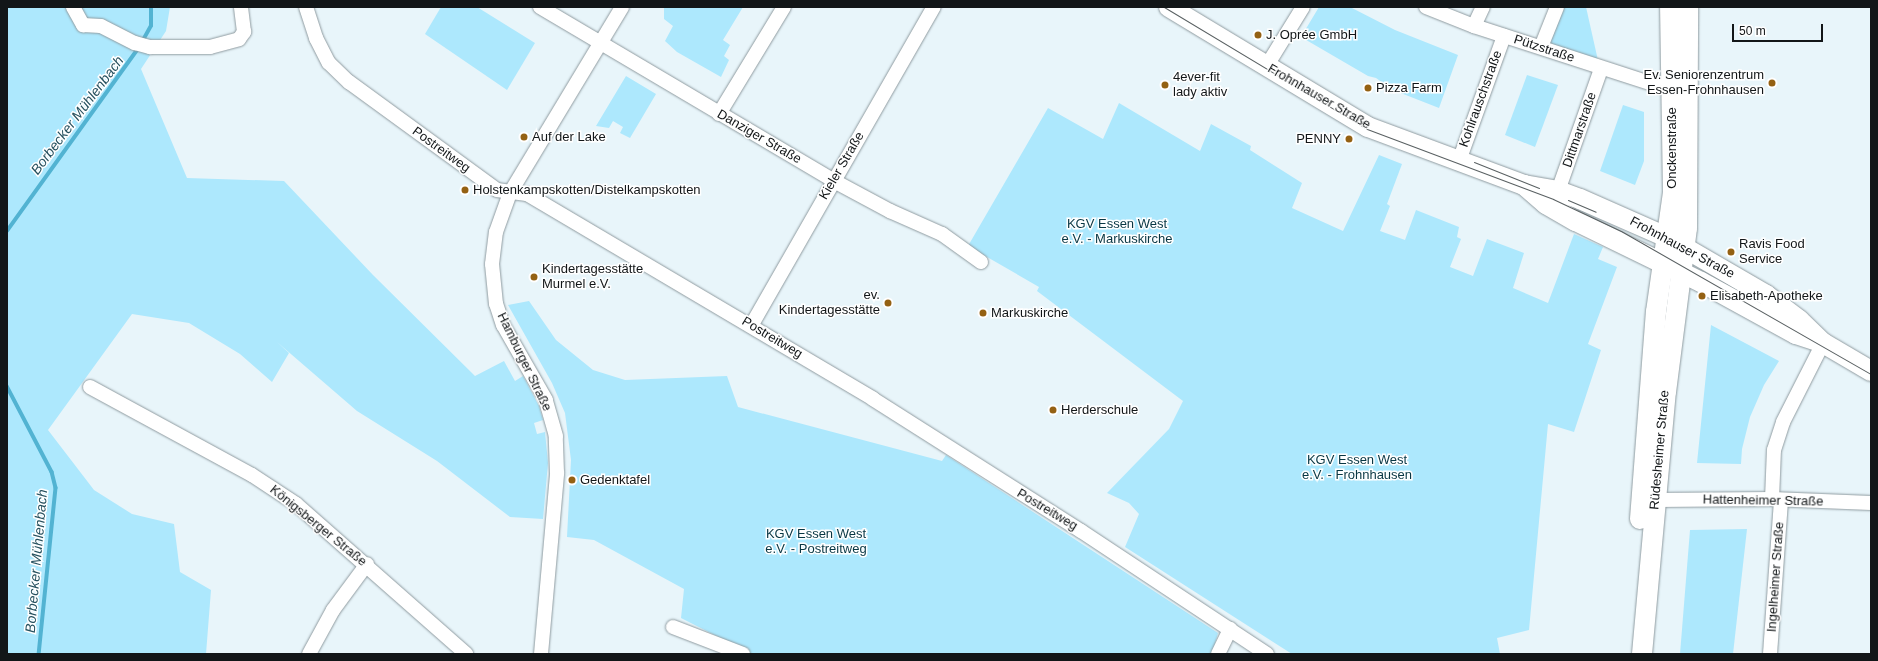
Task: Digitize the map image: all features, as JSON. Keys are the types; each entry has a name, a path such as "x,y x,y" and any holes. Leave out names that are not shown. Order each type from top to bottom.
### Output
{"main road":[{"name":"Frohnhauser Straße","path":"1169,7 1266,67 1368,127 1524,185 1558,191 1666,237 1766,295 1799,320 1823,343"},
{"name":"Onckenstraße","path":"1670,7 1674,164 1666,237 1672,268"},
{"name":"Onckenstraße","path":"1684,247 1689,187 1688,7"},
{"name":"Frohnhauser Straße","path":"1524,185 1546,204 1576,221 1672,268 1796,334 1823,343 1871,371"},
{"name":"Rüdesheimer Straße","path":"1628,654 1654,331 1672,268 1684,247"},
{"name":"Rüdesheimer Straße","path":"1642,654 1656,500 1672,268"}],"street":[{"path":"74,7 83,26 101,26 134,43 150,47 210,47 234,42 242,37 244,32 241,7"},
{"name":"Postreitweg","path":"306,7 316,38 329,63 349,82 497,190 510,193 527,194 873,399 1267,654"},
{"name":"Danziger Straße","path":"540,7 600,44 834,181 890,211 942,234 981,262"},
{"name":"Hamburger Straße","path":"541,654 557,473 556,436 546,400 503,325 496,304 493,258 496,232 510,193 622,7"},
{"path":"719,114 784,7"},
{"name":"Kieler Straße","path":"751,326 934,7"},
{"path":"1266,67 1303,7"},
{"name":"Pützstraße","path":"1426,7 1474,26 1662,87"},
{"path":"1474,26 1483,7"},
{"path":"1541,47 1557,7"},
{"name":"Kohlrauschstraße","path":"1459,161 1504,36"},
{"name":"Dittmarstraße","path":"1558,191 1601,68"},
{"name":"Ingelheimer Straße","path":"1770,654 1776,499 1774,450 1783,422 1823,343"},
{"name":"Königsberger Straße","path":"90,387 272,487 320,524 466,654"},
{"name":"Hattenheimer Straße","path":"1656,500 1776,499 1871,503"},
{"path":"309,654 333,610 366,564"},
{"path":"673,627 744,654"},
{"path":"1218,654 1230,629"}],"green space":[{"path":"7,7 170,7 166,31 141,69 187,178 284,181 373,275 475,376 504,361 515,381 523,376 539,406 543,420 534,423 537,434 545,432 548,463 543,519 510,517 437,461 357,411 277,342 289,353 272,382 240,354 189,323 132,314 48,430 94,490 132,514 174,524 180,572 211,590 206,654 7,654"},
{"path":"441,7 477,7 535,43 507,90 425,34"},
{"path":"664,7 743,7 723,40 730,45 724,56 729,60 721,77 677,52 665,41 673,26 664,19"},
{"path":"1319,7 1350,7 1395,30 1458,55 1439,108 1393,90 1376,78 1368,76 1301,37"},
{"path":"1559,7 1586,7 1599,65 1543,45"},
{"path":"1527,75 1558,85 1535,147 1505,135"},
{"path":"626,76 656,94 630,138 620,133 623,127 613,121 609,128 596,126"},
{"name":"KGV Essen West e.V. - Frohnhausen","path":"1119,103 1200,151 1211,124 1251,146 1250,150 1302,183 1292,208 1343,231 1379,155 1402,164 1387,204 1390,206 1380,231 1405,240 1416,210 1459,227 1457,237 1461,239 1450,267 1473,276 1487,239 1524,253 1513,288 1548,303 1574,234 1603,247 1598,259 1617,267 1588,344 1601,350 1574,432 1548,424 1529,630 1497,638 1500,654 1292,654 1125,547 1139,514 1129,503 1107,493 1169,429 1183,401 1037,291 1039,287 968,246 1048,108 1103,139"},
{"path":"1623,105 1644,112 1644,161 1635,185 1600,171"},
{"name":"KGV Essen West e.V. - Postreitweg","path":"529,301 556,340 593,370 625,380 727,376 738,407 942,461 946,455 1218,633 1212,654 752,654 681,618 684,589 594,540 567,537 571,460 565,413 552,383 508,305"},
{"path":"1711,325 1779,361 1764,385 1750,417 1742,449 1741,464 1697,463"},
{"path":"1747,529 1733,654 1680,654 1690,530"}],"waterway":[{"name":"Borbecker Mühlenbach","path":"142,42 151,26 151,7"},
{"name":"Borbecker Mühlenbach","path":"7,231 139,47"},
{"name":"Borbecker Mühlenbach","path":"7,386 52,472 56,488 39,654"}],"tram line":[{"path":"1164,7 1367,129 1553,199 1621,231 1871,374"},
{"path":"1474,162 1539,188"},
{"path":"1568,200 1596,212"}],"place":[{"name":"J. Oprée GmbH","path":"1258,35"},
{"name":"Ev. Seniorenzentrum Essen-Frohnhausen","path":"1772,83"},
{"name":"4ever-fit lady aktiv","path":"1165,85"},
{"name":"Pizza Farm","path":"1368,88"},
{"name":"Auf der Lake","path":"524,137"},
{"name":"PENNY","path":"1349,139"},
{"name":"Holstenkampskotten/Distelkampskotten","path":"465,190"},
{"name":"Ravis Food Service","path":"1731,252"},
{"name":"Kindertagesstätte Murmel e.V.","path":"534,277"},
{"name":"Elisabeth-Apotheke","path":"1702,296"},
{"name":"ev. Kindertagesstätte","path":"888,303"},
{"name":"Markuskirche","path":"983,313"},
{"name":"Herderschule","path":"1053,410"},
{"name":"Gedenktafel","path":"572,480"}],"park label":[{"name":"KGV Essen West e.V. - Markuskirche","path":"1117,232"}]}
